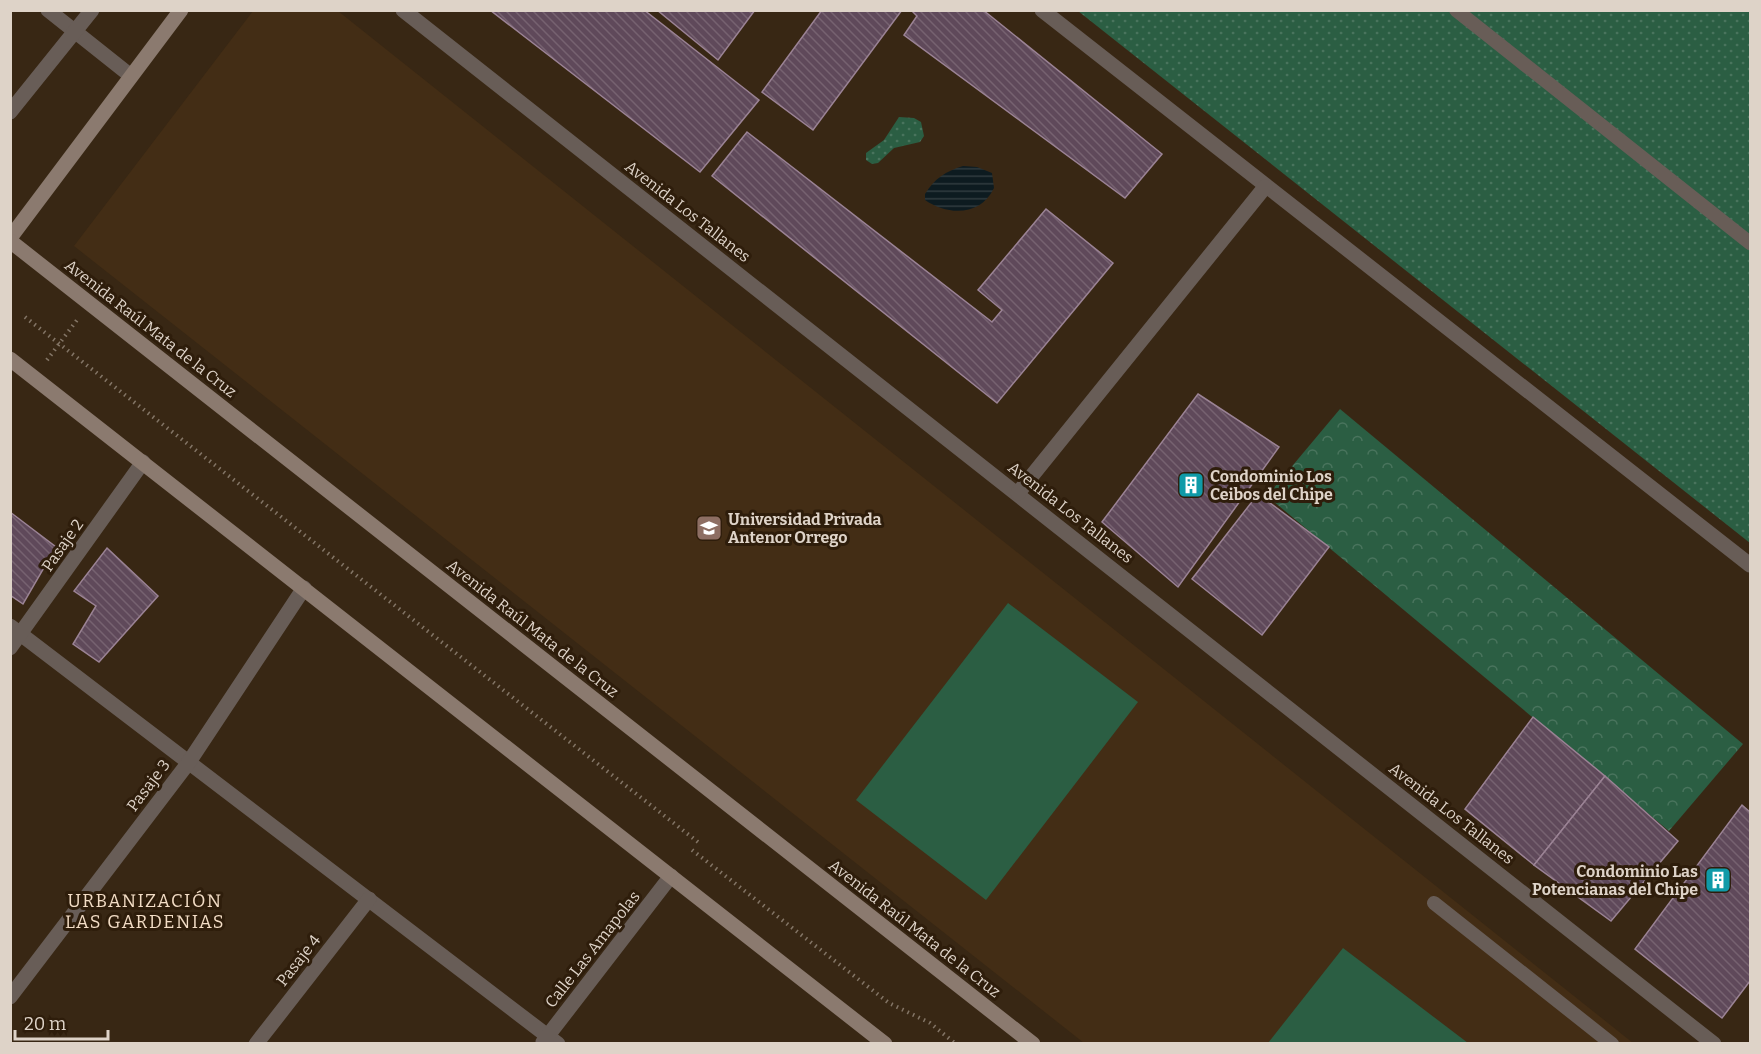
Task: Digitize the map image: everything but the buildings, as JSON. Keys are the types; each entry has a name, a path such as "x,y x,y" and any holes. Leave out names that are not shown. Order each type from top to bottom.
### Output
{"main road":[{"path":"10,240 181,10"},
{"name":"Avenida Raúl Mata de la Cruz","path":"10,240 1033,1044"},
{"path":"10,359 885,1044"}],"street":[{"path":"48,10 131,76"},
{"path":"10,112 93,10"},
{"name":"Avenida Los Tallanes","path":"403,10 1714,1044"},
{"path":"1042,10 1750,565"},
{"path":"1018,493 1265,187"},
{"name":"Pasaje 2","path":"10,648 16,630 143,462"},
{"name":"Pasaje 3","path":"10,997 189,762 304,588"},
{"path":"16,630 369,899 549,1041"},
{"name":"Calle Las Amapolas","path":"549,1041 672,876"},
{"name":"Pasaje 4","path":"256,1044 369,899"}],"lane":[{"path":"1456,10 1750,243"},
{"path":"1434,903 1612,1044"}],"path":[{"path":"34,377 89,303"},
{"path":"25,317 698,842"},
{"path":"692,850 889,1003 930,1023 956,1044"}],"shaded area":[{"name":"Universidad Privada Antenor Orrego","path":"253,11 338,11 1633,1043 1084,1043 74,246"},
{"path":"963,166 977,167 992,173 994,188 981,204 973,208 954,211 925,200 925,194 936,180 951,170"}],"green space":[{"path":"1078,11 1750,11 1750,543"},
{"path":"899,117 914,118 921,122 924,136 920,142 894,148 878,163 872,164 866,160 866,153 884,140"},
{"path":"1340,409 1743,744 1669,831 1267,496"},
{"path":"1008,603 1138,702 986,900 856,800"},
{"path":"1343,948 1468,1043 1268,1043"}],"place":[{"name":"Condominio Los Ceibos del Chipe","path":"1191,485"},
{"name":"Universidad Privada Antenor Orrego","path":"709,528"},
{"name":"Condominio Las Potencianas del Chipe","path":"1718,880"}],"district":[{"name":"URBANIZACIÓN LAS GARDENIAS","path":"145,911"}]}
